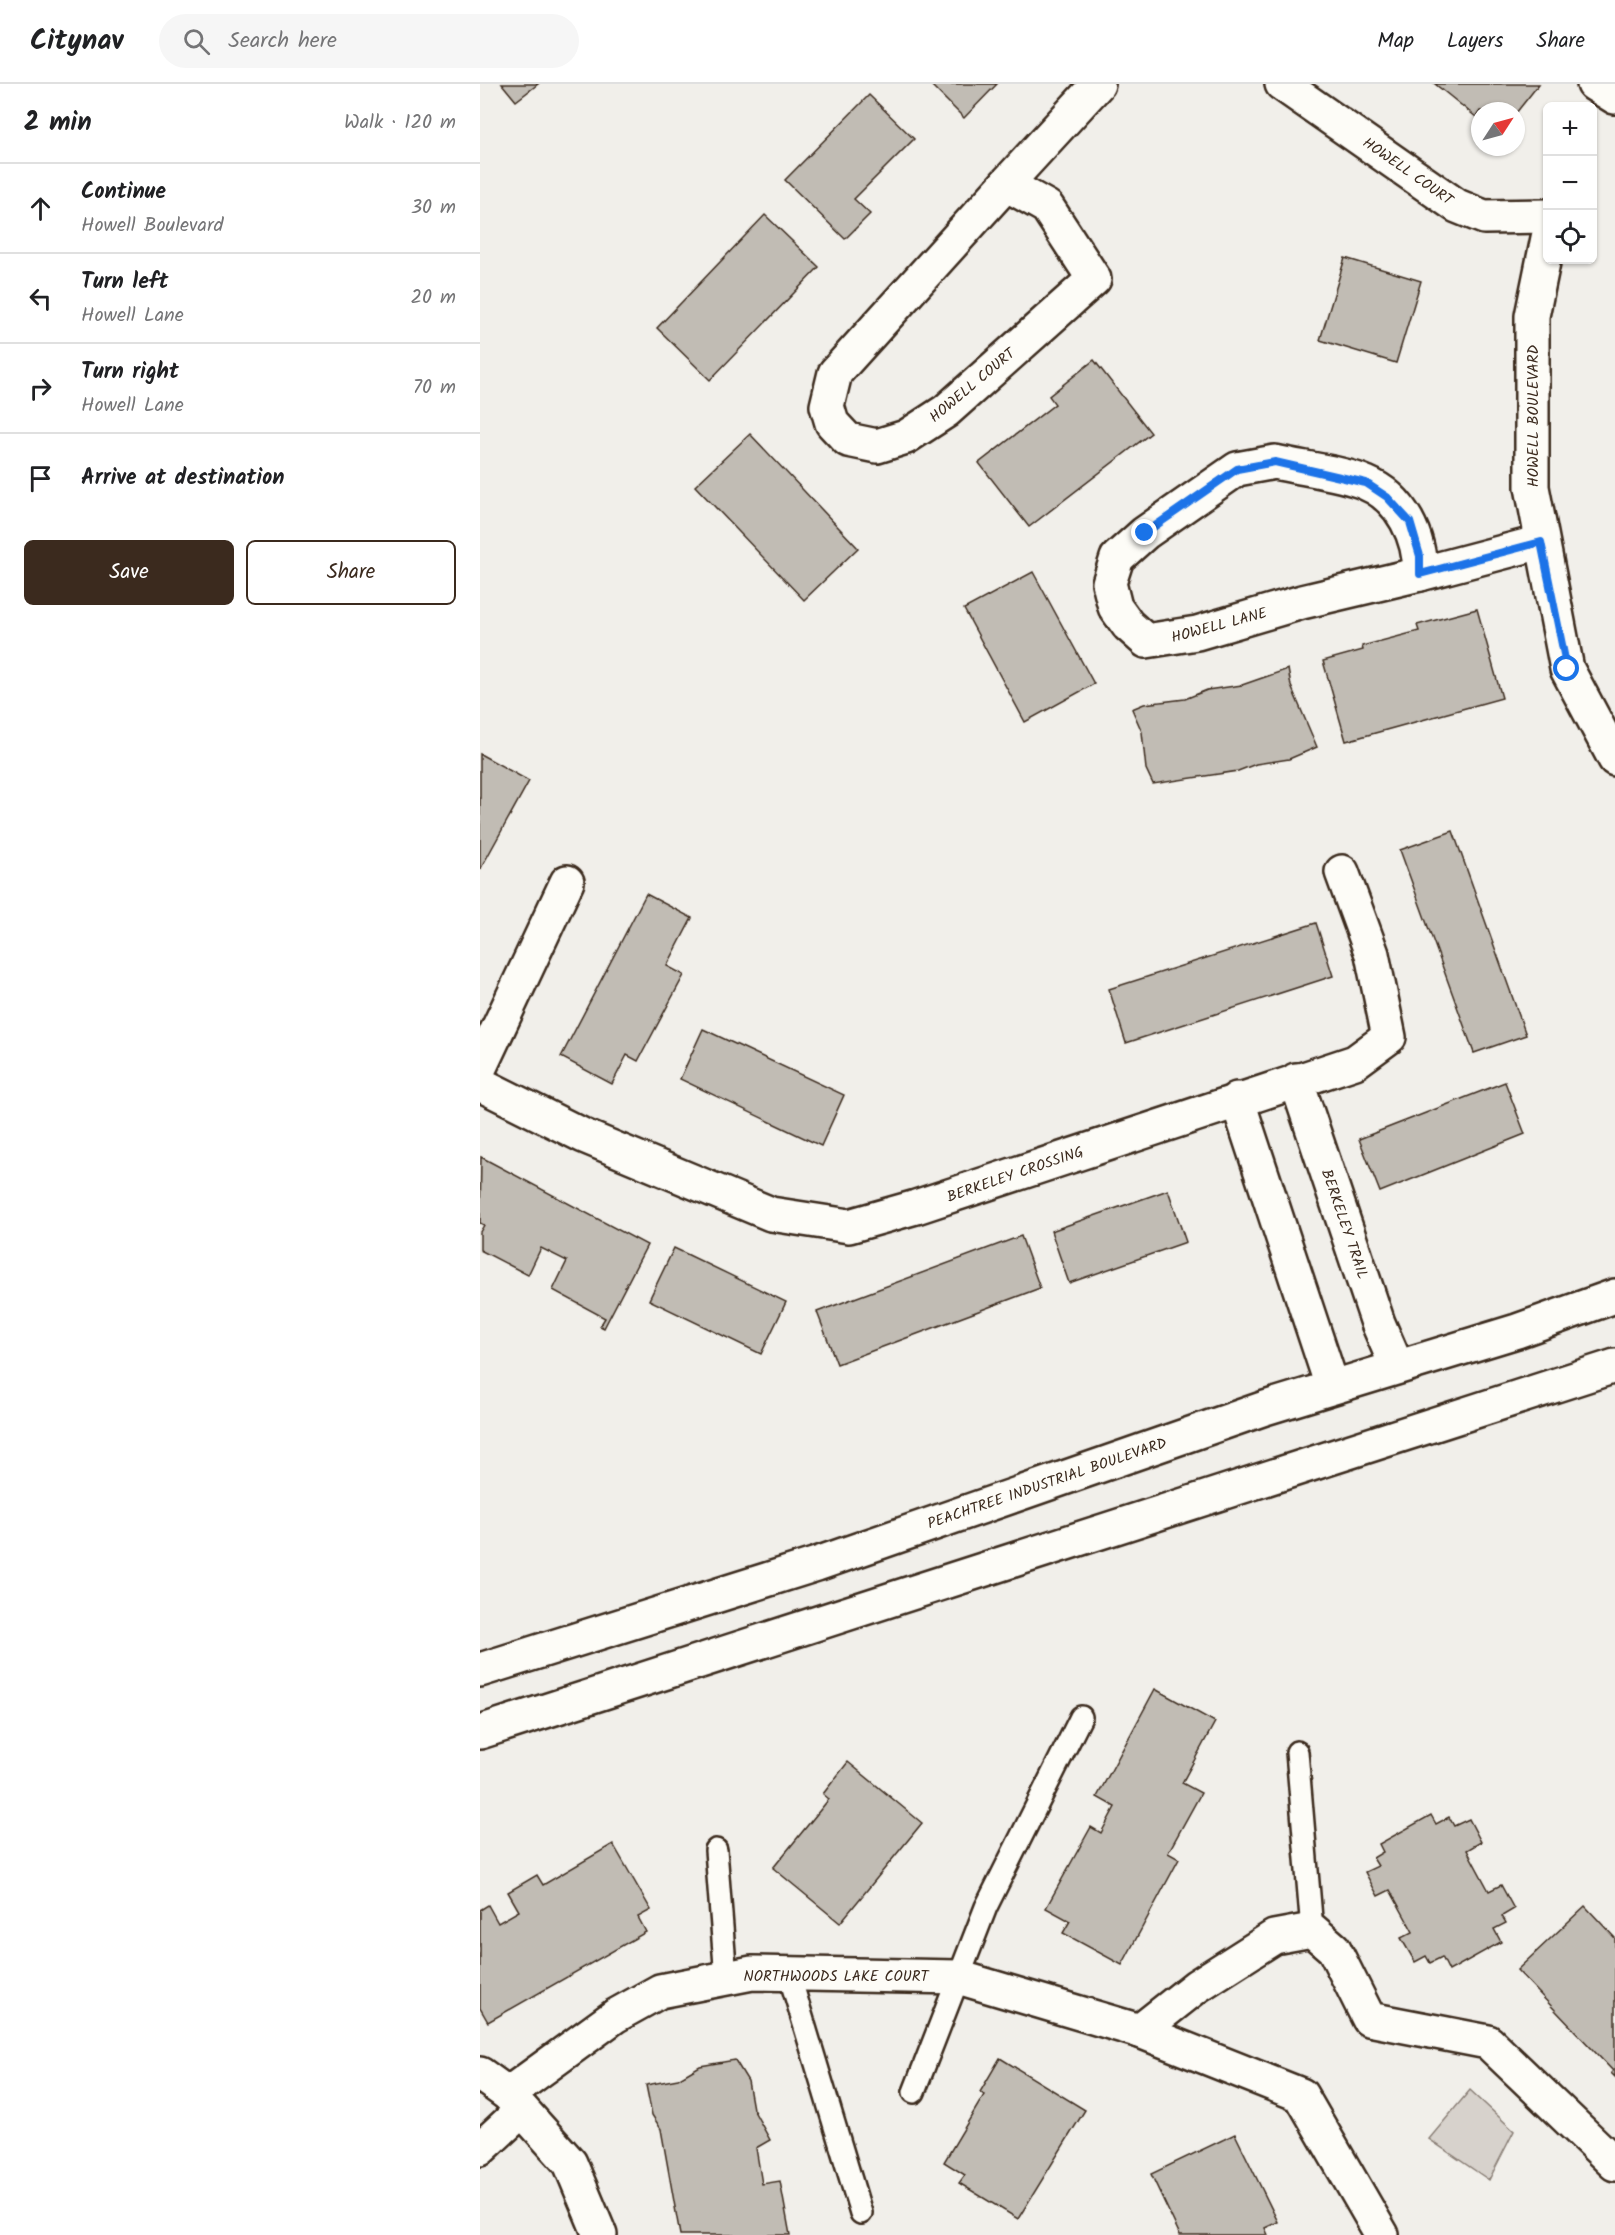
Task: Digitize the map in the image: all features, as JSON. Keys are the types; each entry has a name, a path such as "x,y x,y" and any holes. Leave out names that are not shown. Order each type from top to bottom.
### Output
{"main road":[{"name":"HOWELL COURT","path":"1006,184 1047,207 1094,279 946,411 906,437 877,446 848,440 832,423 827,405 835,373 1006,184 1098,84"},
{"name":"HOWELL COURT","path":"1282,84 1457,206 1484,217 1543,216"},
{"path":"1585,102 1592,84 1615,97"},
{"name":"HOWELL BOULEVARD","path":"1543,262 1532,316 1532,486 1567,669 1615,759"},
{"name":"HOWELL LANE","path":"1420,574 1420,556 1410,522 1387,497 1366,483 1275,462 1237,469 1204,490 1117,558 1108,583 1114,607 1128,625 1146,641 1197,633 1302,602 1420,574 1541,542"},
{"name":"BERKELEY CROSSING","path":"480,1084 584,1136 771,1214 849,1226 916,1208 1237,1099 1355,1062 1389,1036 1372,954 1342,872"},
{"path":"480,1067 567,882"},
{"name":"BERKELEY TRAIL","path":"1296,1080 1378,1323 1397,1367"},
{"path":"1237,1099 1332,1386"},
{"name":"PEACHTREE INDUSTRIAL BOULEVARD","path":"480,1671 816,1564 1037,1485 1332,1386 1527,1328 1615,1296"},
{"path":"480,1732 1615,1366"},
{"path":"1140,2031 1197,1986 1274,1937 1312,1930 1334,1948 1369,2019 1488,2042 1615,2164"},
{"name":"NORTHWOODS LAKE COURT","path":"480,2149 515,2102 615,2016 660,1991 752,1973 958,1977 1140,2031 1301,2095 1382,2235"},
{"path":"480,2074 515,2102 570,2163 600,2235"}],"lane":[{"path":"914,2092 986,1907 1081,1717"},
{"path":"1297,1752 1312,1930"},
{"path":"716,1850 726,1978"},
{"path":"789,1974 861,2213"}],"shaded area":[{"path":"1470,2090 1514,2131 1489,2180 1429,2139"}],"building":[{"path":"502,84 538,84 516,101"},
{"path":"930,84 997,84 964,118"},
{"path":"1435,84 1539,84 1525,102 1471,102 1471,113"},
{"path":"869,95 914,139 854,199 870,214 845,239 785,180"},
{"path":"765,215 819,267 710,380 657,328"},
{"path":"1345,258 1421,281 1396,363 1320,340"},
{"path":"1094,360 1151,433 1029,527 979,463 1055,404 1049,396"},
{"path":"750,434 858,548 804,600 695,486"},
{"path":"1033,572 1094,684 1025,722 964,609"},
{"path":"1477,609 1502,698 1346,741 1323,661 1363,650 1362,646 1419,631 1417,625"},
{"path":"1288,669 1291,686 1317,747 1289,759 1256,764 1238,771 1153,784 1146,769 1142,732 1132,709 1144,704 1185,699 1207,690 1242,685"},
{"path":"480,754 529,781 480,870"},
{"path":"1453,831 1526,1035 1474,1053 1400,850"},
{"path":"646,894 692,918 667,966 684,975 638,1061 627,1055 612,1084 561,1057"},
{"path":"1316,923 1333,976 1126,1043 1109,989"},
{"path":"703,1029 844,1095 821,1146 680,1079"},
{"path":"1505,1082 1525,1134 1380,1192 1359,1139"},
{"path":"481,1157 647,1245 604,1328 600,1326 605,1318 553,1290 567,1261 541,1248 528,1275 480,1250 480,1232 484,1225 480,1223"},
{"path":"1168,1190 1186,1242 1069,1283 1051,1231"},
{"path":"1021,1236 1040,1288 837,1364 817,1312"},
{"path":"674,1248 786,1302 761,1354 649,1300"},
{"path":"1155,1689 1215,1722 1182,1783 1201,1793 1168,1853 1179,1859 1122,1965 1063,1933 1070,1921 1046,1908 1091,1827 1101,1833 1115,1807 1097,1797"},
{"path":"848,1762 922,1823 840,1923 773,1868 829,1799 823,1794"},
{"path":"1431,1815 1436,1824 1449,1817 1454,1826 1469,1819 1481,1842 1467,1850 1489,1891 1501,1885 1514,1909 1502,1916 1506,1923 1494,1929 1501,1942 1449,1971 1442,1957 1430,1963 1426,1956 1415,1962 1401,1938 1413,1932 1390,1890 1378,1896 1365,1872 1378,1866 1373,1858 1383,1852 1379,1844"},
{"path":"613,1844 651,1910 638,1917 646,1932 488,2022 480,2008 480,1910 488,1905 498,1923 519,1911 508,1892 537,1875 543,1885"},
{"path":"1585,1906 1615,1938 1615,2077 1611,2073 1613,2071 1517,1970"},
{"path":"1000,2058 1085,2110 1018,2219 959,2183 965,2175 944,2162 984,2095 980,2092"},
{"path":"735,2060 748,2081 753,2109 770,2140 756,2148 762,2184 780,2181 790,2235 680,2235 661,2129 652,2115 646,2085 678,2079 700,2066"},
{"path":"1235,2134 1278,2222 1265,2228 1268,2235 1180,2235 1151,2174"}],"route":[{"path":"1145,533 1237,469 1275,462 1366,483 1387,497 1410,522 1420,556 1420,574 1541,542 1567,669"}]}
